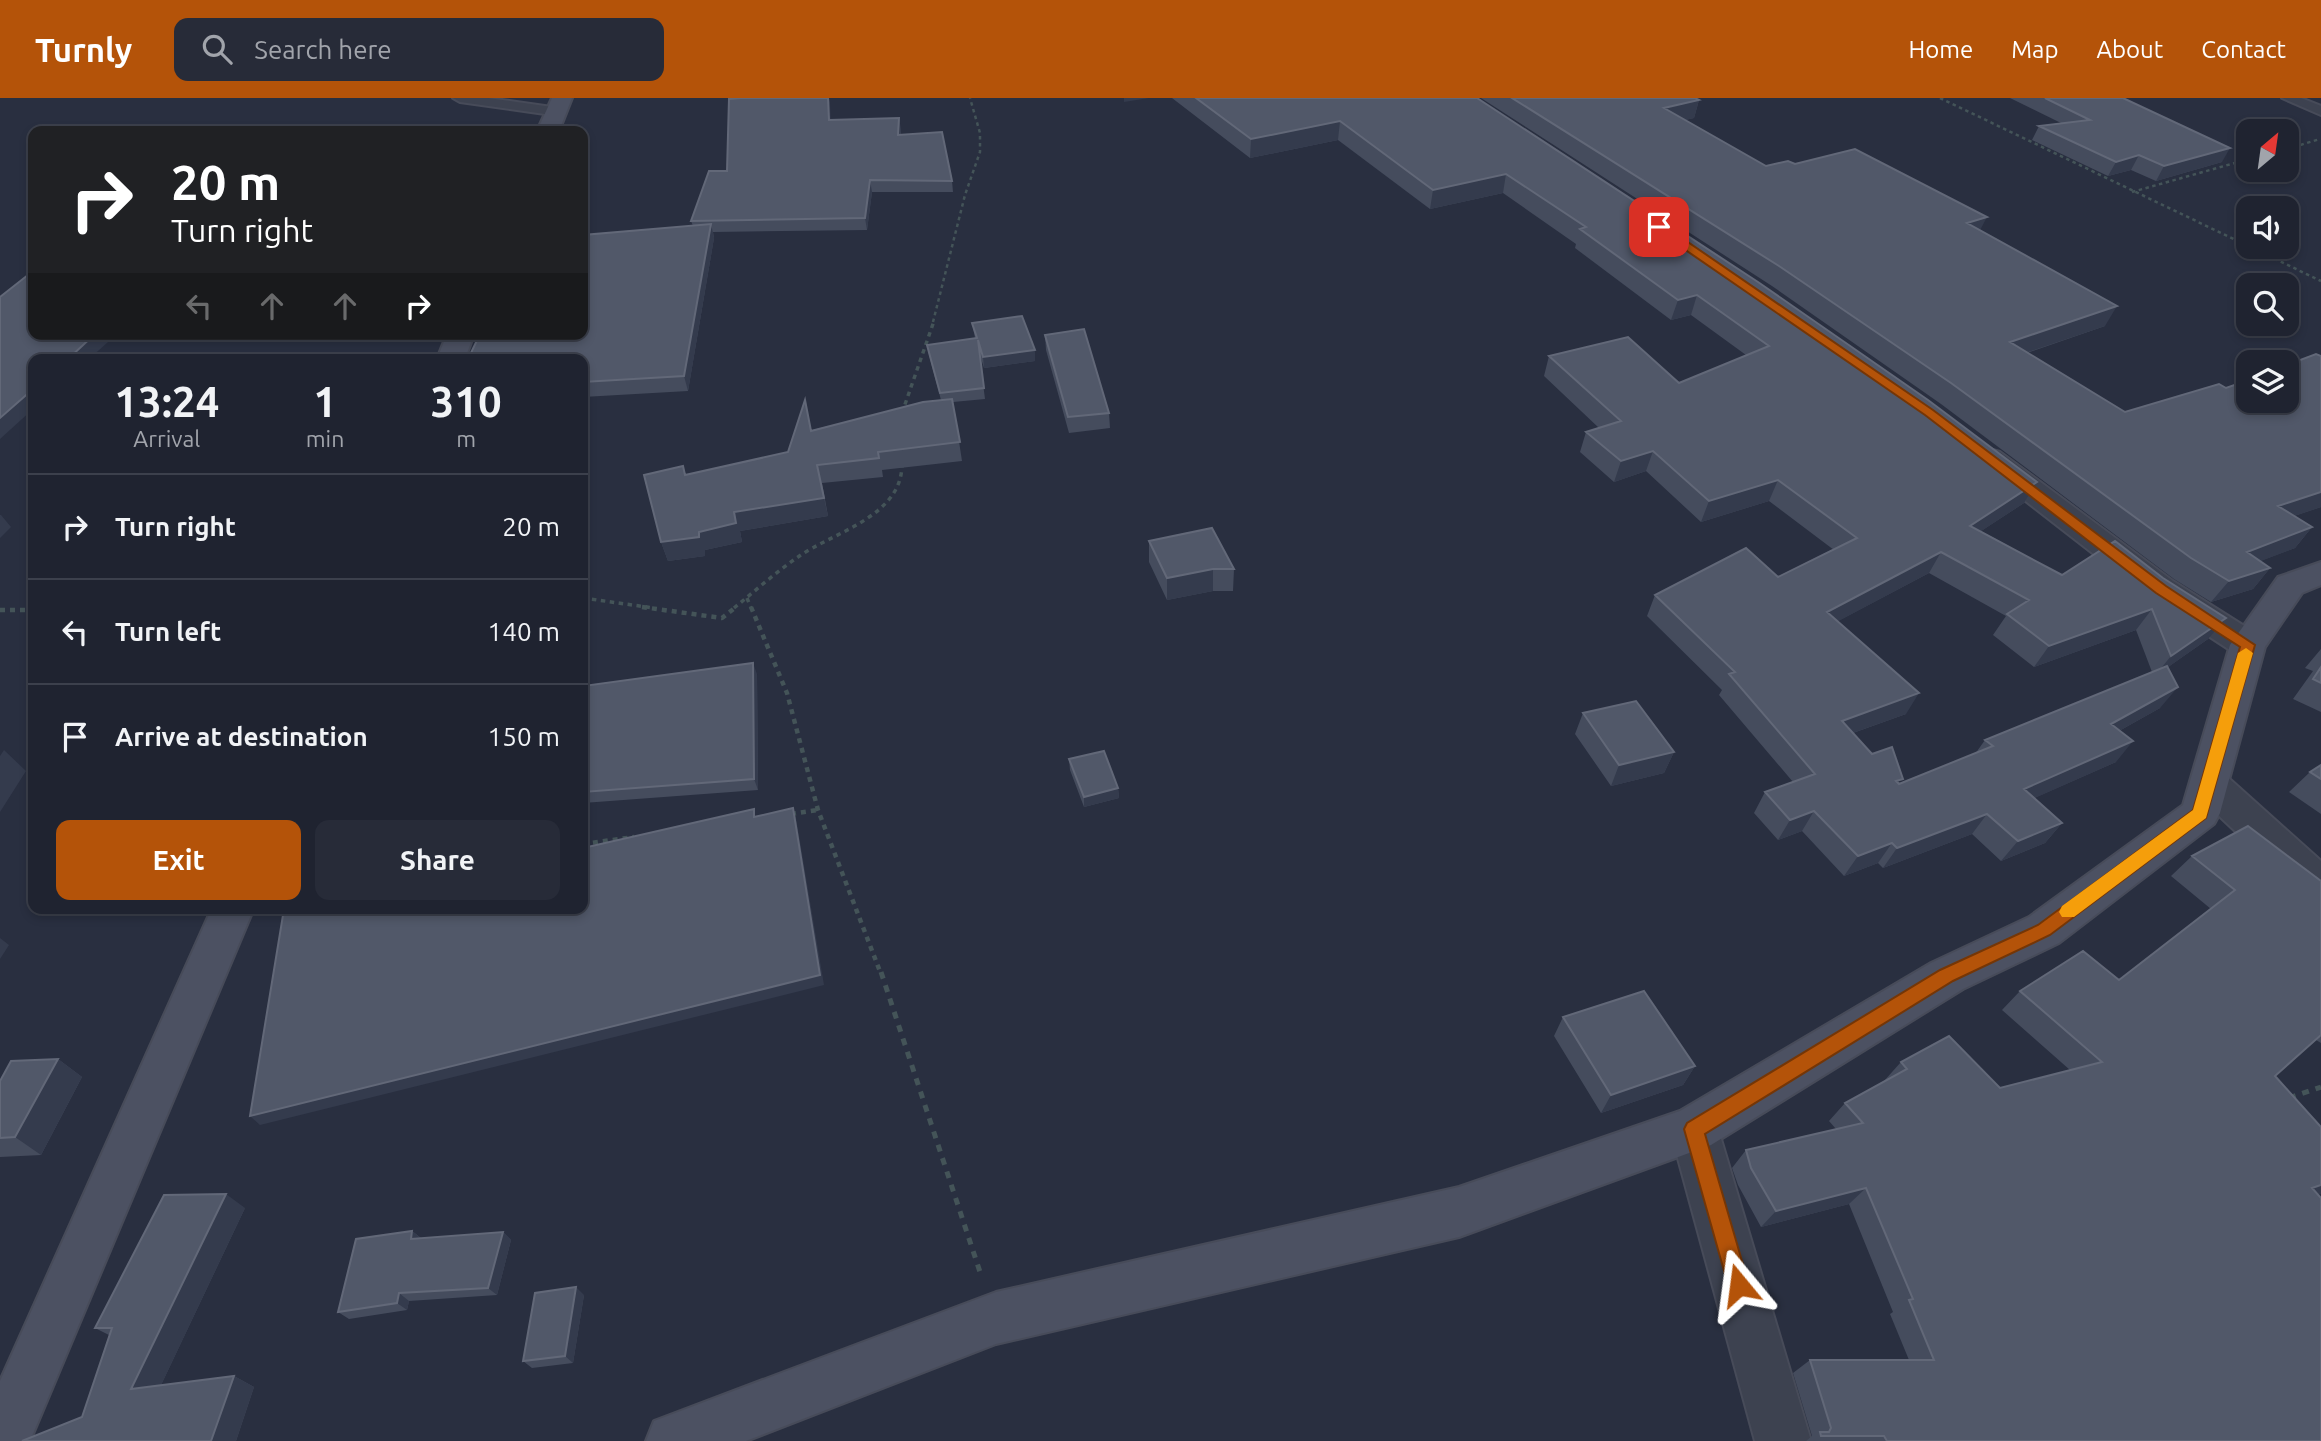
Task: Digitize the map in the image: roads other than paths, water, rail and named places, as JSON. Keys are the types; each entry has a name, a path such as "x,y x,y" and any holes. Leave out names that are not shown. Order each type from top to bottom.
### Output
{"street":[{"path":"550,126 561,105"},
{"path":"1971,444 2161,589 2248,645"},
{"path":"674,1441 996,1318 1460,1212 1694,1129 1947,976 2044,930 2200,813 2248,645 2290,585 2321,573"},
{"path":"2210,784 2321,886"},
{"path":"2,1441 230,914"},
{"path":"1694,1129 1783,1441"}],"lane":[{"path":"460,98 561,105"},
{"path":"2289,98 2321,111"}]}
